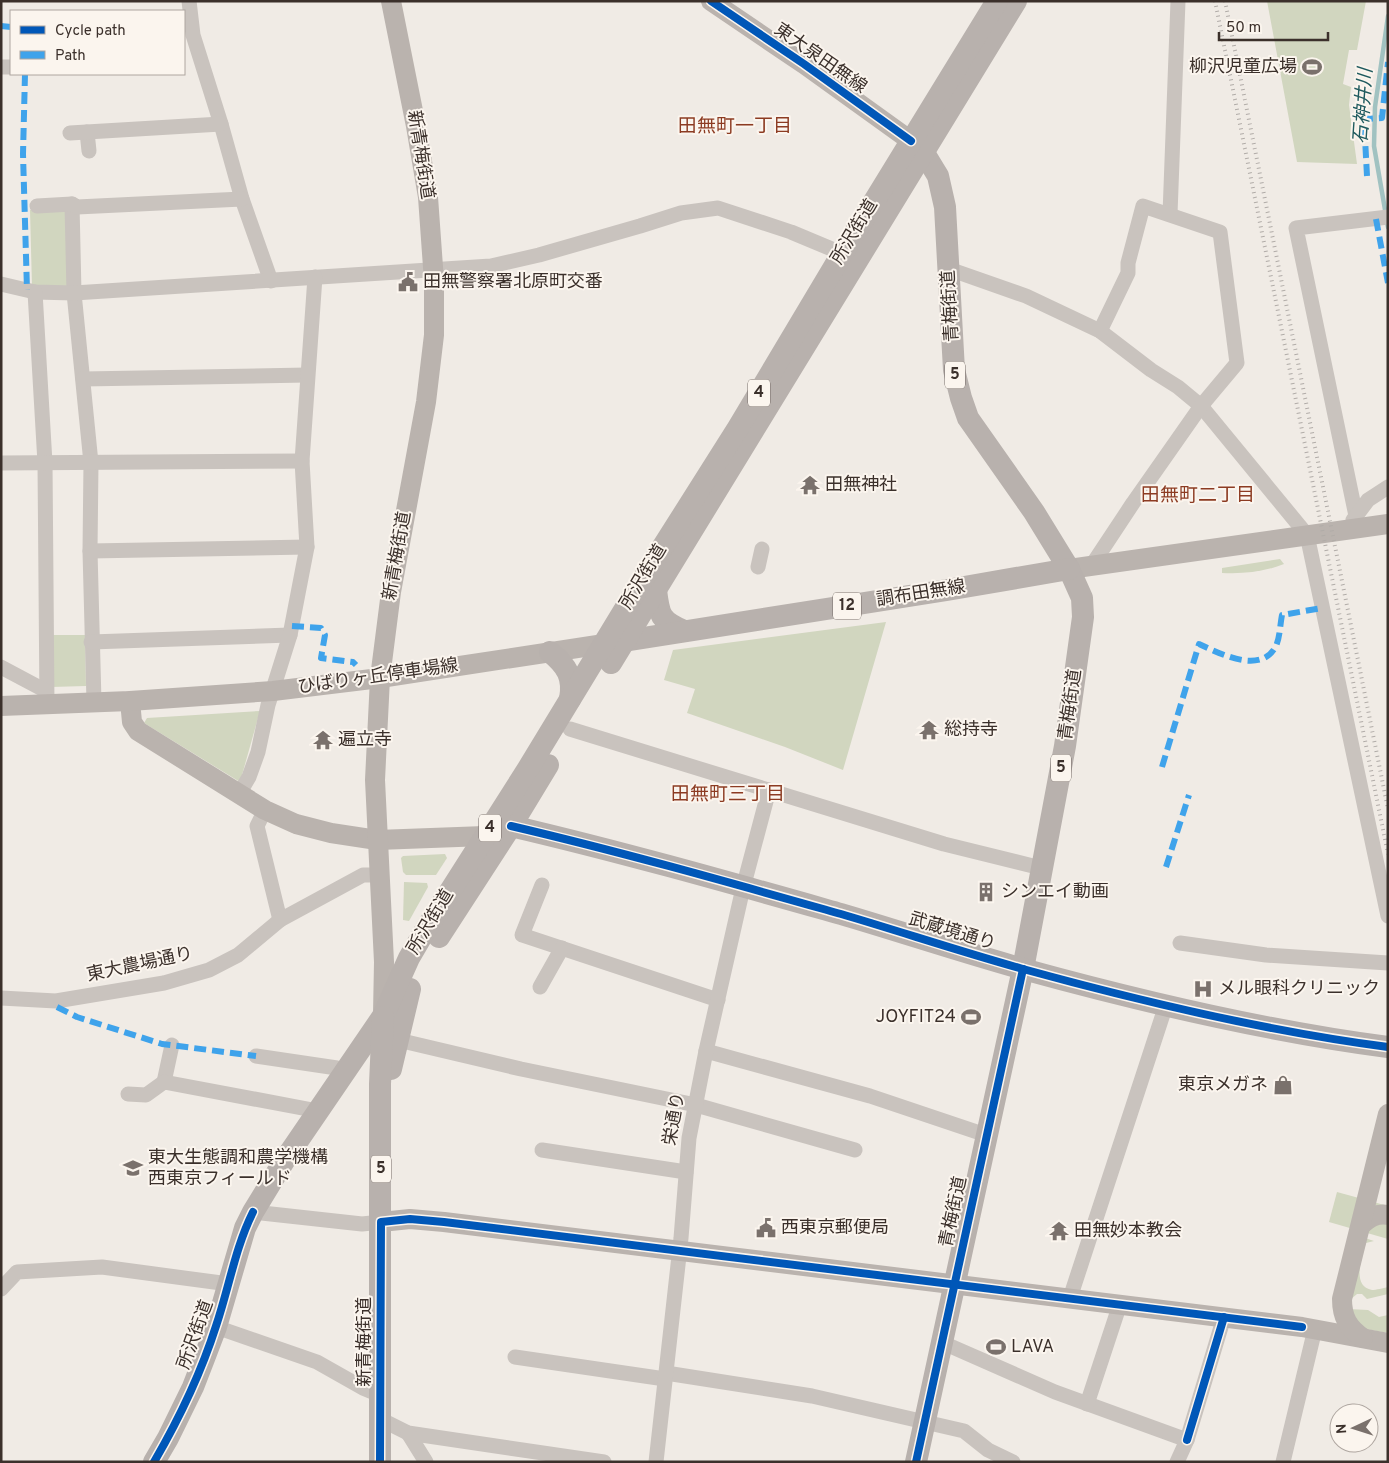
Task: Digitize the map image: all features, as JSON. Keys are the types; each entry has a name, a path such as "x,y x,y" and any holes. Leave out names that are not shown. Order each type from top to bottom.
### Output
{"main road":[{"name":"新青梅街道","path":"380,1462 380,1084 384,962 374,780 380,678 391,592 426,402 434,335 433,270 426,188 416,126 391,1"},
{"name":"東大泉田無線","path":"711,1 804,64 917,148"},
{"name":"4","path":"917,148 997,1"},
{"name":"4","path":"917,148 1016,1"},
{"name":"所沢街道","path":"383,1016 410,989 421,967 450,920 511,826 570,729 679,520 738,428 840,257 917,148"},
{"name":"所沢街道","path":"154,1462 193,1386 216,1327 245,1228 253,1212 284,1161 383,1016 409,958 447,894 570,699 656,590 917,148"},
{"name":"青梅街道","path":"916,1462 1023,969 1065,746 1083,617 1082,598 1069,569 1034,512 968,418 954,370 945,207 938,176 917,148"},
{"path":"1069,569 1204,551 1306,534 1352,523 1388,524"},
{"name":"調布田無線","path":"614,642 1069,569"},
{"path":"656,590 661,615 669,624 684,631"},
{"name":"ひばりヶ丘停車場線","path":"1,706 46,698 94,702 130,701 273,691 380,678 614,642"},
{"path":"550,652 561,661 566,670 572,685 570,699"},
{"path":"130,701 132,722 138,731 265,810 296,824 377,840 485,836"},
{"name":"武蔵境通り","path":"511,826 580,842 840,914 1023,969 1166,1005 1326,1039 1388,1047"},
{"name":"新青梅街道","path":"381,1116 410,989"},
{"path":"346,1071 380,1084"},
{"path":"1364,1338 1354,1332 1349,1326 1342,1309 1342,1299 1388,1114"},
{"path":"1361,1225 1371,1216 1388,1215"},
{"path":"381,1222 410,1219 680,1251 1309,1328 1388,1343"},
{"path":"1309,1328 1336,1309 1342,1299"}],"street":[{"path":"188,1 193,35 242,199 271,281"},
{"path":"1170,214 1178,1"},
{"path":"70,134 221,124"},
{"path":"87,132 89,151"},
{"path":"37,206 72,204 77,208 242,199"},
{"path":"72,204 74,293 91,463 91,642 94,702"},
{"path":"1092,565 1133,502 1201,406 1237,363 1220,232 1143,206 1128,263 1128,273 1100,331"},
{"path":"1,284 34,292 74,293 491,266 640,226 681,213 718,208 792,232 834,250 840,257"},
{"path":"1352,523 1296,228 1388,217"},
{"path":"949,269 1026,296 1100,331 1201,406 1306,534 1388,916"},
{"path":"239,794 249,777 258,752 273,691 290,635 307,547 302,461 315,277"},
{"path":"34,292 45,463 46,698"},
{"path":"83,379 307,375"},
{"path":"1,463 302,461"},
{"path":"1352,523 1368,500 1388,487"},
{"path":"90,551 307,547"},
{"path":"758,566 762,549"},
{"path":"91,642 290,635"},
{"path":"1,667 46,698"},
{"path":"570,729 944,844 1041,868"},
{"name":"栄通り","path":"656,1462 680,1251 689,1138 706,1051 743,888 769,790"},
{"path":"265,810 257,826 280,920"},
{"name":"東大農場通り","path":"1,998 56,1001 164,984 209,970 238,954 280,920 363,875 379,874"},
{"path":"542,886 522,935 718,1000"},
{"path":"1180,943 1266,955 1388,963"},
{"path":"540,987 562,948"},
{"path":"1070,1298 1166,1005"},
{"path":"398,1040 521,1069 696,1105 855,1150"},
{"path":"128,1094 146,1095 164,1082 172,1045"},
{"path":"706,1051 870,1096 986,1135"},
{"path":"256,1056 346,1071"},
{"path":"164,1082 318,1111"},
{"path":"542,1150 686,1172"},
{"path":"253,1212 362,1224 381,1222"},
{"path":"1,1289 17,1272 102,1267 229,1284"},
{"path":"1087,1404 1120,1304"},
{"path":"1177,1462 1187,1440 1224,1317"},
{"path":"216,1327 317,1362 363,1388 380,1395"},
{"path":"1283,1462 1309,1328"},
{"path":"941,1342 1055,1392 1187,1440"},
{"path":"515,1357 812,1396 964,1431 988,1450 1013,1462"},
{"path":"380,1420 408,1433 604,1462"},
{"path":"408,1433 426,1462"}],"green space":[{"name":"柳沢児童広場","path":"1267,1 1366,1 1357,50 1349,50 1343,84 1351,87 1349,105 1357,164 1297,162"},
{"path":"70,207 70,292 32,287 30,210"},
{"path":"1280,559 1284,564 1261,571 1222,573 1222,568"},
{"path":"886,622 843,770 785,747 687,713 695,689 664,680 673,650"},
{"path":"51,635 85,635 86,686 51,687"},
{"path":"260,711 240,782 144,723 147,718"},
{"path":"445,854 447,858 436,875 406,875 403,872 401,858 403,856"},
{"path":"404,882 427,883 428,887 409,921 403,920"},
{"path":"1337,1192 1388,1206 1388,1239 1329,1222"},
{"path":"1365,1238 1374,1241 1366,1243 1362,1255 1360,1277 1362,1283 1366,1288 1372,1290 1388,1287 1388,1294 1367,1299 1362,1294 1357,1294 1351,1299"},
{"path":"1348,1309 1368,1310 1379,1317 1388,1315 1388,1333 1360,1328"}],"waterway":[{"name":"石神井川","path":"1388,16 1375,107 1374,146 1388,227"}],"railway":[{"path":"1215,1 1388,854"},
{"path":"1225,1 1388,809"}],"marked path":[{"path":"1,26 10,27"},
{"path":"1367,176 1364,119 1382,118 1388,62"},
{"path":"25,75 23,154 27,290"},
{"path":"1376,219 1388,283"},
{"path":"1162,767 1199,644 1240,660 1251,661 1261,659 1269,655 1276,646 1282,615 1322,608"},
{"path":"292,626 321,628 325,635 321,658 353,662 356,665"},
{"path":"1166,867 1189,795"},
{"path":"57,1007 77,1017 162,1044 256,1056"}],"cycle path":[{"path":"711,1 804,64 911,141"},
{"path":"511,826 718,879 1000,962 1113,993 1250,1024 1388,1047"},
{"path":"916,1462 1023,969"},
{"path":"154,1462 181,1412 204,1361 221,1312 241,1240 253,1212"},
{"path":"380,1462 381,1222 410,1219 444,1222 1302,1327"},
{"path":"1187,1440 1224,1317"}],"place":[{"name":"柳沢児童広場","path":"1312,67"},
{"name":"田無警察署北原町交番","path":"408,282"},
{"name":"田無神社","path":"810,485"},
{"name":"総持寺","path":"929,730"},
{"name":"遍立寺","path":"323,740"},
{"name":"シンエイ動画","path":"986,892"},
{"name":"メル眼科クリニック","path":"1203,989"},
{"name":"JOYFIT24","path":"971,1017"},
{"name":"東京メガネ","path":"1283,1085"},
{"name":"東大生態調和農学機構 西東京フィールド","path":"133,1168"},
{"name":"西東京郵便局","path":"766,1228"},
{"name":"田無妙本教会","path":"1059,1231"},
{"name":"LAVA","path":"996,1347"}],"district":[{"name":"田無町一丁目","path":"735,127"},
{"name":"田無町二丁目","path":"1198,496"},
{"name":"田無町三丁目","path":"728,795"}]}
